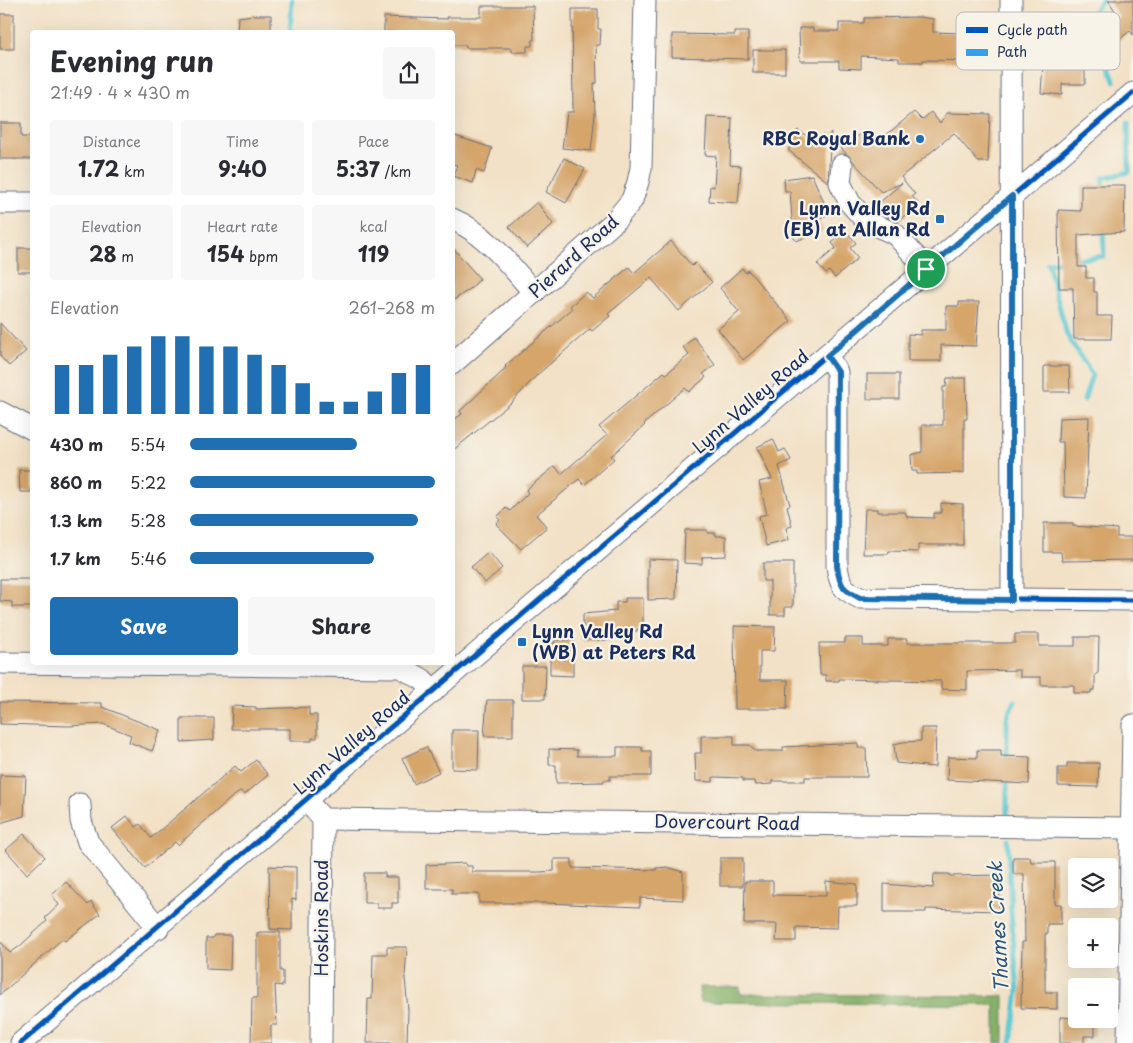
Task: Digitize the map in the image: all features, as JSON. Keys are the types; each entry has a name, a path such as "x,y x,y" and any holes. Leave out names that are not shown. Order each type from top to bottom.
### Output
{"street":[{"name":"Pierard Road","path":"455,361 624,213 638,182 642,150 645,0"},
{"path":"1011,70 1012,600"},
{"name":"Lynn Valley Road","path":"22,1043 1133,93"},
{"path":"842,165 840,183 850,203 866,221 895,234 926,269"},
{"path":"0,203 30,203"},
{"path":"455,221 488,242 534,293"},
{"path":"827,356 838,372 837,566 844,590 860,598 1133,600"},
{"path":"0,412 30,428"},
{"path":"0,663 30,663"},
{"path":"200,665 400,667 422,679 434,691"},
{"path":"1128,1043 1133,725"},
{"path":"306,800 323,819"},
{"path":"80,804 81,822 88,842 158,928"},
{"name":"Dovercourt Road","path":"323,819 1131,828"},
{"name":"Hoskins Road","path":"321,1043 323,819"}],"green space":[{"path":"699,987 740,987 740,994 1004,996 1004,1043 995,1043 995,1005 700,1002"}],"building":[{"path":"1108,0 1133,0 1133,35 1130,31 1120,39 1120,12 1116,12"},
{"path":"481,6 533,6 534,40 532,40 532,46 527,46 527,52 512,52 512,48 466,48 466,45 455,45 455,30 384,30 384,17 448,19 447,17 481,17"},
{"path":"572,9 598,9 598,29 601,29 600,45 596,45 597,83 594,83 595,114 591,151 562,148 567,112 573,112"},
{"path":"0,14 14,14 14,49 0,49"},
{"path":"271,15 271,30 237,30 238,17"},
{"path":"919,17 933,19 933,32 956,33 956,61 899,62 899,58 861,56 861,69 839,68 839,61 800,61 799,28 813,28 813,31 839,31 839,23 864,23 864,18"},
{"path":"735,32 748,32 748,59 672,57 672,34 735,35"},
{"path":"753,50 785,50 785,73 753,73"},
{"path":"1043,70 1085,70 1085,84 1062,84 1062,95 1041,93"},
{"path":"914,112 922,120 931,112 940,123 947,113 990,114 988,162 978,162 954,133 901,177 915,194 912,196 918,203 898,222 872,209 902,183 881,192 841,148 866,130 872,136 875,134 880,140"},
{"path":"707,117 732,118 730,165 741,166 738,203 709,201 710,186 714,187 716,156 705,155"},
{"path":"0,123 21,123 21,137 30,137 30,159 0,159"},
{"path":"798,130 820,145 831,132 828,182 788,150 794,142 791,140"},
{"path":"455,136 492,148 484,173 476,170 473,183 455,177 457,165 455,165"},
{"path":"564,158 585,169 566,203 546,192"},
{"path":"812,175 829,214 818,219 823,231 796,241 785,223 792,220 790,191 785,191 784,179"},
{"path":"1081,185 1125,185 1124,232 1078,235 1078,267 1086,267 1086,278 1094,278 1094,292 1097,292 1097,316 1112,316 1111,339 1074,339 1073,288 1059,288 1058,210 1081,211"},
{"path":"537,202 553,224 527,248 509,227"},
{"path":"846,231 856,243 850,248 858,258 835,278 829,271 826,274 817,264 836,248 832,243"},
{"path":"671,241 692,266 695,263 712,282 679,311 651,278 608,314 610,316 592,331 590,329 537,375 511,403 455,449 455,419 462,414 460,411 502,372 505,366 572,309 570,306 586,292 593,298 629,267 634,273"},
{"path":"18,248 30,248 30,272 18,272"},
{"path":"455,250 480,279 470,289 455,299"},
{"path":"742,268 746,273 748,270 791,321 743,360 718,329 739,312 720,288"},
{"path":"959,302 979,302 976,346 941,345 941,361 908,361 908,334 921,335 921,330 946,330 946,306 959,306"},
{"path":"0,323 26,351 9,366 0,356"},
{"path":"694,337 715,365 703,374 706,377 689,392 685,388 644,424 611,456 614,459 584,485 579,479 536,515 547,527 521,549 496,524 500,520 497,517 506,508 510,511 528,493 526,490 555,466 561,474 607,435 599,427 664,372 666,374 689,355 683,347"},
{"path":"1044,366 1069,366 1070,392 1044,392"},
{"path":"867,374 899,374 899,399 867,399"},
{"path":"947,378 966,378 967,419 964,419 964,473 917,474 917,471 912,471 911,455 922,452 922,425 943,425 943,387 946,387"},
{"path":"1089,417 1086,498 1064,497 1063,442 1058,442 1059,418"},
{"path":"773,439 779,452 785,449 791,460 779,466 790,505 787,506 792,526 786,528 789,540 766,546 759,516 767,514 759,482 772,479 757,447"},
{"path":"19,470 30,470 30,492 20,492"},
{"path":"941,503 963,504 963,545 918,545 918,552 889,551 888,554 863,554 865,509 877,509 877,512 905,512 907,517 934,518 934,513 941,513"},
{"path":"1044,523 1073,523 1073,526 1117,529 1117,537 1133,537 1133,560 1062,561 1061,552 1044,552"},
{"path":"685,530 707,530 707,533 716,533 716,536 726,536 726,556 702,557 702,564 684,563"},
{"path":"489,552 502,568 485,583 471,567"},
{"path":"648,559 677,560 676,599 648,600"},
{"path":"763,563 793,563 793,607 785,607 785,615 770,615 770,581 763,581"},
{"path":"0,579 30,579 30,607 12,607 12,602 0,601"},
{"path":"625,598 643,598 643,629 637,629 637,631 612,631 612,640 583,640 583,614 616,611 616,602 625,602"},
{"path":"734,626 775,627 774,651 760,651 760,680 788,680 787,709 735,709"},
{"path":"1015,634 1039,634 1039,646 1075,646 1075,637 1099,637 1098,673 1095,675 1095,690 1091,690 1091,693 1074,693 1074,685 1041,685 1041,677 1020,677 1020,670 967,671 967,690 941,689 941,681 839,679 839,681 826,681 826,675 820,675 819,643 845,643 845,638 863,638 863,646 888,646 888,639 907,639 907,643 1015,643"},
{"path":"555,640 573,640 573,676 550,675 550,643 555,643"},
{"path":"522,666 546,666 545,699 522,699"},
{"path":"487,700 513,700 513,736 484,736"},
{"path":"0,702 102,703 102,707 160,730 152,751 129,742 131,735 103,724 69,726 0,724"},
{"path":"232,706 256,707 256,709 309,707 309,715 317,715 317,738 312,738 312,741 290,741 290,729 231,729"},
{"path":"181,718 214,718 214,740 181,742"},
{"path":"921,728 936,728 935,767 896,763 894,744 921,741"},
{"path":"452,730 479,730 478,770 452,769"},
{"path":"701,736 734,736 734,745 750,745 755,751 783,751 783,747 858,743 858,748 866,748 867,777 805,777 805,781 773,781 773,784 755,785 754,781 743,781 743,778 713,777 713,782 696,781 695,753 701,753"},
{"path":"426,747 439,772 414,784 402,758"},
{"path":"617,747 642,747 642,751 651,751 651,776 610,776 610,780 604,780 604,782 556,783 556,765 549,765 549,749 577,750 577,756 617,756"},
{"path":"977,750 1001,750 1001,756 1030,757 1029,784 947,780 948,757 977,758"},
{"path":"256,760 268,775 244,795 241,791 231,798 178,845 175,842 145,868 112,828 127,816 136,827 140,824 151,838 235,766 241,772"},
{"path":"1067,763 1099,763 1098,787 1058,786 1058,768 1067,768"},
{"path":"0,775 26,776 24,816 0,823"},
{"path":"24,834 45,857 27,874 6,850"},
{"path":"1013,857 1030,857 1031,862 1055,862 1055,904 1061,904 1061,924 1047,924 1047,934 1045,934 1045,992 1057,992 1057,1009 1021,1008 1022,942 1025,942 1024,874 1013,874"},
{"path":"720,858 743,858 743,886 720,886"},
{"path":"554,859 572,859 572,868 656,870 656,868 667,867 683,872 683,900 640,898 640,907 546,903 479,903 479,894 452,894 452,889 426,889 426,865 465,863 466,866 472,866 472,872 540,872 554,871"},
{"path":"269,866 296,867 296,900 292,899 292,930 270,929"},
{"path":"364,873 385,873 385,877 398,877 398,903 392,903 392,908 377,908 377,903 364,903"},
{"path":"934,874 950,874 950,876 1000,875 999,911 926,909 926,912 884,912 884,884 933,888"},
{"path":"745,881 773,881 773,895 826,896 826,881 857,884 857,906 838,906 837,928 796,927 796,941 776,941 777,924 744,924"},
{"path":"66,882 88,905 91,902 100,914 65,941 62,939 0,995 0,941 10,953 20,946 47,921 45,918 59,905 52,895"},
{"path":"280,932 280,971 283,971 283,986 275,985 277,1025 271,1025 271,1043 251,1043 252,998 257,998 257,933"},
{"path":"214,935 231,935 230,970 206,969 206,938 213,938"},
{"path":"387,947 407,947 405,978 408,1010 407,1043 367,1043 368,999 372,999 373,954 387,954"},
{"path":"1060,1017 1068,1017 1068,1028 1095,1028 1095,1036 1084,1036 1084,1043 1060,1043"}],"waterway":[{"path":"290,30 292,0"},
{"name":"Thames Creek","path":"1094,12 1102,0"},
{"name":"Thames Creek","path":"1110,70 1114,81"},
{"name":"Thames Creek","path":"1103,191 1103,178 1129,172 1128,123"},
{"name":"Thames Creek","path":"1073,260 1104,256 1103,227"},
{"name":"Thames Creek","path":"1065,261 1048,263 1067,335 1092,375 1084,400"},
{"name":"Thames Creek","path":"1007,763 1007,718 1015,701"},
{"name":"Thames Creek","path":"1007,776 1007,813"},
{"name":"Thames Creek","path":"1008,840 1011,913 1018,990 1011,1043"}],"cycle path":[{"path":"21,1043 1133,93"},
{"path":"827,355 837,372 837,566 841,583 849,592 860,598 1133,600"}],"place":[{"name":"RBC Royal Bank","path":"920,139"},
{"name":"Lynn Valley Rd (EB) at Allan Rd","path":"940,219"},
{"name":"Lynn Valley Rd (WB) at Peters Rd","path":"522,642"}],"route":[{"path":"1012,196 1012,600 860,598 844,590 840,580 837,566 838,372 827,356 926,269 1012,196"}]}
